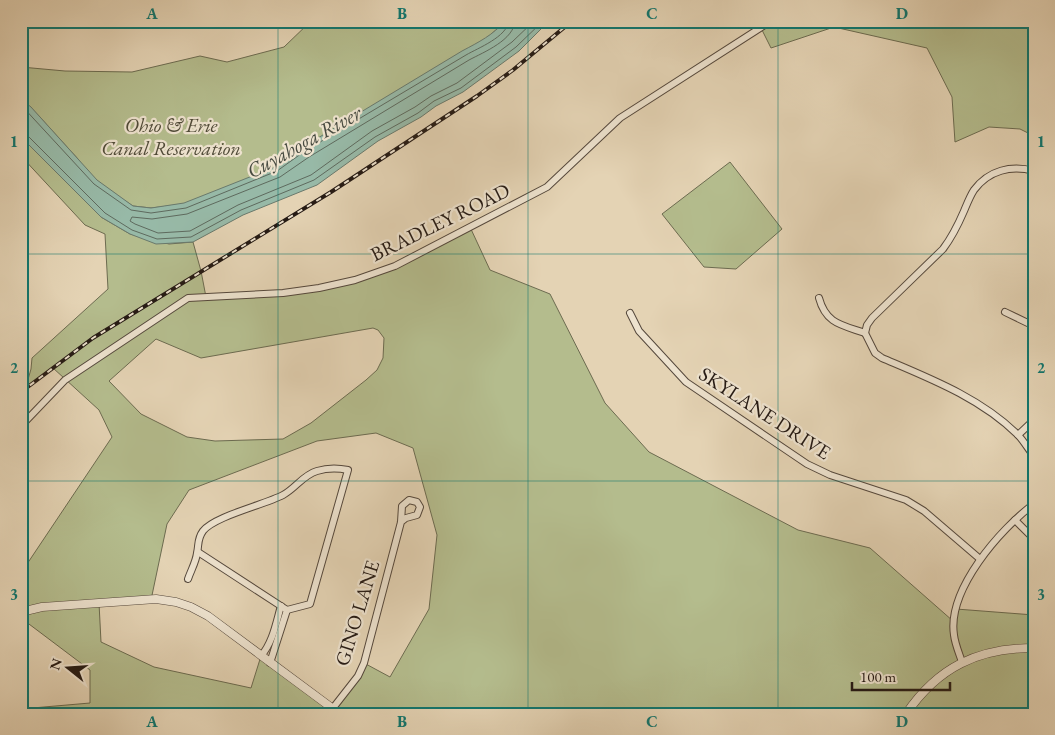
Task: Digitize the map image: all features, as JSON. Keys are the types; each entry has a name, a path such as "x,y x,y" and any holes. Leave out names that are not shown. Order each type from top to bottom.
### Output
{"street":[{"name":"BRADLEY ROAD","path":"21,426 65,380 188,298 283,292 319,288 355,280 395,266 547,187 620,118 771,21"},
{"path":"1034,171 1013,168 1001,170 990,175 980,183 973,190 949,241 872,318 867,325 865,333 875,353 882,358 955,391 987,411 1018,435 1034,456"},
{"path":"819,298 825,314 832,321 865,333"},
{"path":"1005,312 1034,326"},
{"name":"SKYLANE DRIVE","path":"630,313 639,331 686,382 807,464 830,474 906,500 924,511 980,559"},
{"path":"1018,435 1034,420"},
{"path":"188,579 198,552 197,544 203,530 223,518 281,496 292,490 304,478 317,471 337,468 348,470 310,604 287,610 198,552"},
{"path":"962,662 954,635 956,609 968,581 980,559 1015,520 1034,504"},
{"path":"1015,520 1034,539"},
{"name":"GINO LANE","path":"337,711 364,663 400,522"},
{"path":"21,612 42,607 151,600 176,602 208,616 337,711"},
{"path":"261,656 271,639 281,606"},
{"path":"270,663 287,610"},
{"path":"906,714 933,682 962,662 1000,650 1034,648"}],"green space":[{"name":"Ohio & Erie Canal Reservation","path":"311,21 506,21 481,43 280,170 203,202 151,208 133,206 93,180 78,159 21,99 21,67 65,71 132,72 200,56 227,62 284,47"},
{"path":"756,21 1034,21 1034,136 1020,129 989,127 955,142 952,97 927,48 834,27 771,48"},
{"path":"21,137 101,217 130,234 169,244 193,242 206,297 319,288 395,266 470,227 490,270 550,294 605,403 649,452 798,530 870,548 953,621 956,609 1034,615 1034,714 21,714 21,709 90,703 90,670 21,618 21,573 112,437 99,410 53,368 25,390 32,358 108,289 105,234 85,225 21,156","holes":["373,328 378,330 384,338 383,358 377,370 311,423 283,439 215,441 187,437 141,414 109,381 156,339 201,358","376,433 413,448 437,535 429,609 390,677 364,663 333,708 261,656 251,688 154,667 101,642 99,603 151,600 167,524 189,490 317,441"]},
{"path":"730,162 782,229 736,269 704,267 662,214"}],"water":[{"path":"505,21 549,21 519,51 463,92 378,141 317,185 243,215 193,242 156,244 130,234 101,217 21,137 21,99 31,107 97,180 133,206 151,208 184,203 275,167 303,147 485,38"}],"railway":[{"path":"21,392 93,338 331,192 477,96 513,70 572,21"}],"water label":[{"name":"Cuyahoga River","path":"304,142"}]}
